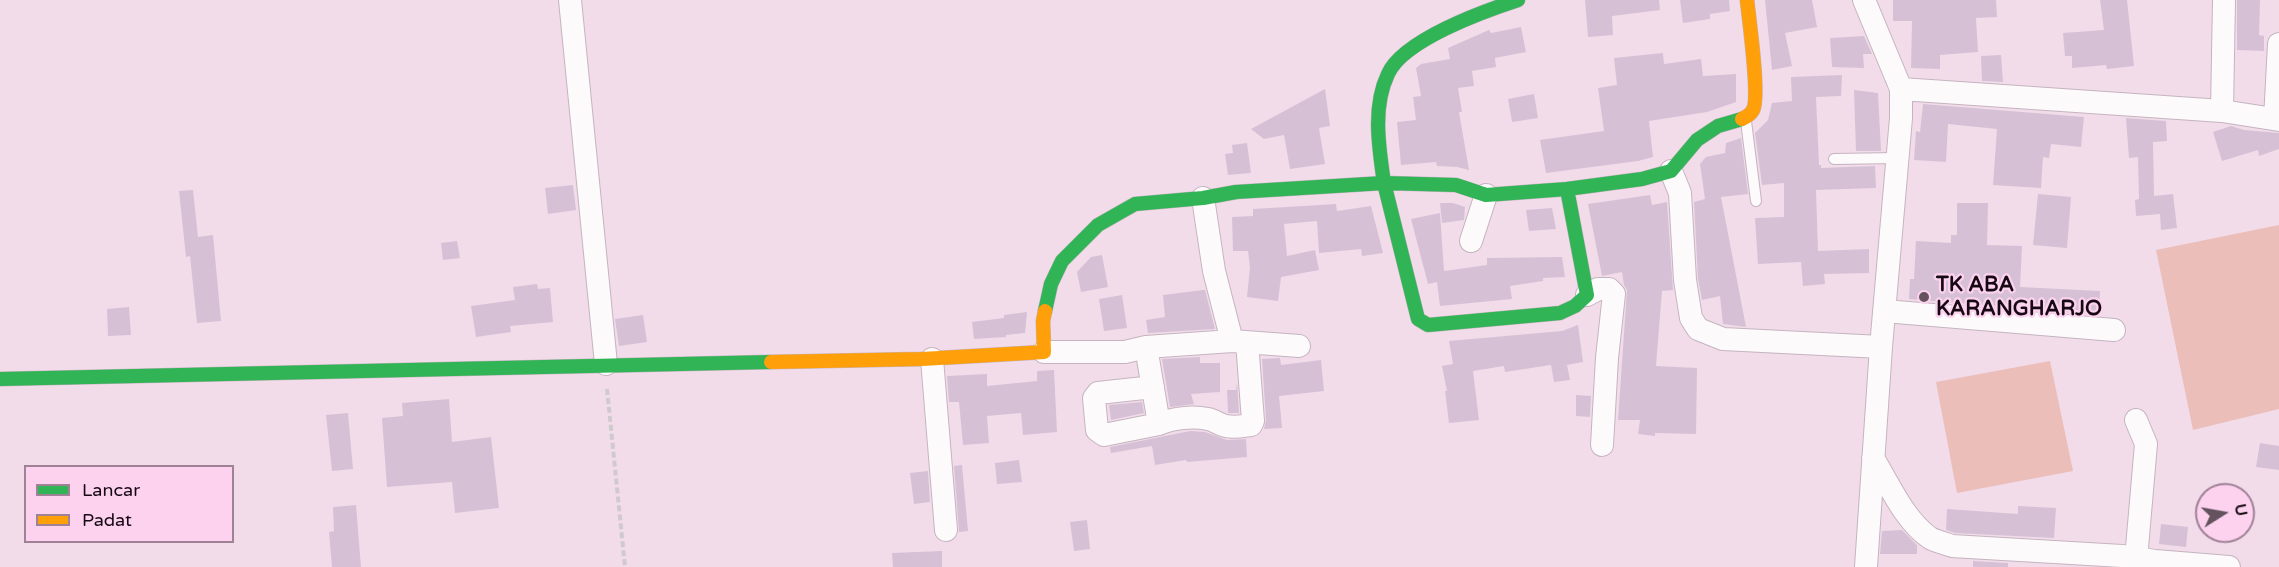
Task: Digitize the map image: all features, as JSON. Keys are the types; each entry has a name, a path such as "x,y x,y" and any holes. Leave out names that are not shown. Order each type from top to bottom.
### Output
{"street":[{"path":"570,0 606,364"},
{"path":"1518,0 1446,29 1408,51 1388,71 1381,105 1378,138 1384,183 1414,309 1422,323 1428,325 1560,313 1570,311 1587,295 1598,289 1609,289 1614,294 1602,445"},
{"path":"1044,352 1043,321 1051,284 1062,261 1098,225 1135,204 1203,198 1236,192 1384,183 1456,184 1486,195 1567,189 1642,179 1671,171 1697,140 1718,126 1746,118 1756,104 1748,0"},
{"path":"1864,0 1901,89 1866,567"},
{"path":"2222,111 2224,0"},
{"path":"1901,89 2222,111 2277,119 2279,44"},
{"path":"1671,171 1680,193 1685,280 1691,318 1698,329 1723,339 1881,347"},
{"path":"1567,189 1587,295"},
{"path":"1471,241 1486,195"},
{"path":"1153,387 1098,393 1094,398 1097,430 1104,435 1169,420 1201,418 1227,426 1251,425 1253,420 1239,341 1214,271 1203,198"},
{"path":"1884,311 2114,330"},
{"path":"0,379 606,364 972,358 1044,352 1125,352 1146,347 1239,341 1299,346"},
{"path":"1146,347 1159,424"},
{"path":"932,359 946,530"},
{"path":"2136,420 2146,444 2147,562"},
{"path":"1873,458 1910,517 1920,530 1933,540 1967,548 2033,549 2122,556 2147,562 2229,567"}],"lane":[{"path":"1746,118 1756,201"},
{"path":"1834,159 1897,158"}],"path":[{"path":"606,364 607,399 625,567"}],"shaded area":[{"path":"2279,225 2279,409 2193,430 2156,250"},
{"path":"2050,361 2073,471 1957,493 1936,382"}],"building":[{"path":"1585,0 1659,0 1660,10 1612,16 1613,35 1588,37"},
{"path":"1680,0 1729,0 1730,11 1710,14 1710,19 1683,23"},
{"path":"1765,0 1812,0 1817,27 1785,33 1792,66 1772,70"},
{"path":"1893,0 1996,0 1997,17 1976,18 1978,52 1940,55 1940,69 1911,68 1912,21 1893,21"},
{"path":"2100,0 2127,0 2134,66 2107,69 2106,65 2072,68 2072,56 2065,56 2063,33 2104,30"},
{"path":"2237,0 2260,0 2259,35 2264,36 2264,51 2237,50"},
{"path":"1521,27 1526,52 1495,58 1496,67 1472,71 1474,86 1458,88 1462,112 1459,112 1469,170 1437,166 1436,162 1401,165 1397,122 1416,120 1413,97 1421,96 1416,68 1421,64 1450,59 1448,48 1489,30 1491,33"},
{"path":"1864,36 1872,54 1863,54 1864,68 1832,67 1830,38"},
{"path":"1663,53 1664,64 1701,59 1703,76 1736,74 1736,102 1707,112 1649,121 1653,157 1546,173 1540,140 1604,131 1598,88 1617,85 1614,58"},
{"path":"2001,55 2003,82 1982,81 1981,56"},
{"path":"1842,75 1841,96 1816,97 1819,165 1821,168 1875,166 1876,188 1816,190 1818,251 1869,249 1869,273 1824,274 1825,284 1803,286 1801,262 1758,264 1755,218 1784,217 1784,183 1762,185 1755,133 1768,120 1772,103 1792,101 1791,77"},
{"path":"1325,89 1330,126 1319,128 1325,164 1290,169 1284,135 1264,139 1251,129"},
{"path":"1854,90 1878,93 1881,151 1856,151"},
{"path":"1534,94 1538,118 1512,122 1508,99"},
{"path":"1923,104 2084,117 2081,147 2051,144 2049,158 2043,157 2041,188 1993,185 1997,129 1948,124 1946,162 1914,160 1916,131 1920,132"},
{"path":"2126,118 2166,121 2167,141 2153,142 2154,196 2173,194 2177,228 2161,230 2160,214 2136,216 2135,200 2139,199 2138,157 2129,158"},
{"path":"2231,126 2244,130 2279,133 2279,149 2259,156 2258,150 2222,161 2213,132"},
{"path":"1741,138 1748,194 1721,197 1746,327 1723,324 1720,296 1702,300 1698,279 1694,202 1705,199 1700,164 1706,157 1725,153 1726,143"},
{"path":"1247,143 1251,173 1228,175 1225,154 1233,153 1232,145"},
{"path":"573,185 576,210 548,214 545,188"},
{"path":"193,190 198,237 213,235 221,321 197,323 190,256 186,257 179,191"},
{"path":"2038,194 2071,197 2067,248 2033,245"},
{"path":"1650,195 1652,205 1667,202 1673,290 1662,291 1656,366 1697,368 1696,434 1655,433 1655,436 1638,434 1640,420 1618,420 1627,290 1622,272 1602,276 1588,204"},
{"path":"1440,203 1453,203 1465,207 1464,220 1442,223"},
{"path":"1957,203 1988,203 1987,245 2022,246 2020,287 2100,291 2099,315 1909,299 1910,279 1914,279 1916,241 1951,243 1951,235 1957,235"},
{"path":"1336,204 1337,211 1371,206 1383,253 1362,256 1361,249 1319,253 1317,221 1284,224 1287,256 1315,250 1319,270 1281,277 1278,301 1247,297 1250,267 1248,251 1233,251 1232,217 1253,216 1253,209"},
{"path":"1552,208 1556,229 1529,231 1526,210"},
{"path":"1440,213 1444,271 1487,265 1487,258 1562,257 1565,277 1543,278 1543,281 1510,286 1512,299 1440,306 1437,282 1428,284 1411,219"},
{"path":"457,241 460,258 443,260 441,243"},
{"path":"1102,255 1108,287 1081,292 1077,272 1091,257"},
{"path":"537,284 538,289 550,288 553,322 510,326 511,332 476,337 471,306 515,300 513,287"},
{"path":"1205,290 1215,329 1148,333 1146,320 1165,317 1163,295"},
{"path":"1122,295 1127,328 1104,331 1099,299"},
{"path":"129,307 131,335 108,336 107,309"},
{"path":"1027,312 1025,333 974,339 972,322"},
{"path":"643,315 647,342 619,346 615,319"},
{"path":"1578,325 1583,362 1567,365 1570,380 1554,382 1551,365 1505,372 1504,366 1473,371 1479,420 1449,423 1445,391 1447,391 1442,366 1453,364 1449,341 1562,331"},
{"path":"1200,357 1200,363 1220,363 1220,392 1191,394 1194,404 1170,407 1162,359"},
{"path":"1280,358 1281,365 1321,360 1324,391 1279,396 1282,428 1264,429 1266,420 1262,359"},
{"path":"1054,370 1057,432 1023,435 1021,413 987,416 989,443 963,445 959,402 949,402 947,376 987,374 987,386 1037,381 1037,371"},
{"path":"1237,383 1239,413 1228,413 1227,390 1236,390"},
{"path":"1576,395 1591,396 1590,417 1576,416"},
{"path":"449,399 452,442 491,437 499,508 455,513 452,482 387,487 382,418 403,416 402,403"},
{"path":"1142,402 1144,413 1111,420 1109,405"},
{"path":"348,413 353,469 332,471 326,415"},
{"path":"1190,431 1205,432 1227,440 1246,439 1247,457 1187,462 1186,460 1155,465 1152,446 1111,453 1110,447"},
{"path":"2260,443 2279,446 2279,470 2256,467"},
{"path":"1019,460 1022,482 997,484 995,463"},
{"path":"962,465 968,531 959,532 954,466"},
{"path":"928,471 930,502 914,504 910,473"},
{"path":"356,505 361,567 332,567 329,532 334,531 333,507"},
{"path":"2018,506 2056,508 2054,538 1955,533 1946,530 1947,509 2018,514"},
{"path":"1087,520 1090,549 1074,551 1070,522"},
{"path":"2161,524 2188,527 2186,547 2159,544"},
{"path":"1902,530 1917,545 1917,554 1880,554 1882,531"},
{"path":"942,551 942,567 893,567 892,553"},
{"path":"1973,561 2008,563 2008,567 1973,567"}],"traffic: fast":[{"path":"1045,311 1051,284 1062,261 1098,225 1135,204 1203,198 1236,192 1384,183 1378,114 1383,87 1396,62 1410,50 1446,28 1518,0"},
{"path":"1567,189 1587,295 1575,306 1560,313 1428,325 1418,319 1384,183 1456,185 1486,195 1567,189 1642,179 1671,171 1697,140 1718,126 1742,119"},
{"path":"0,379 771,362"}],"traffic: slow":[{"path":"1742,119 1752,111 1755,102 1755,74 1747,0"},
{"path":"771,362 922,359 1044,352 1045,311"}],"place":[{"name":"TK ABA KARANGHARJO","path":"1924,297"}]}
